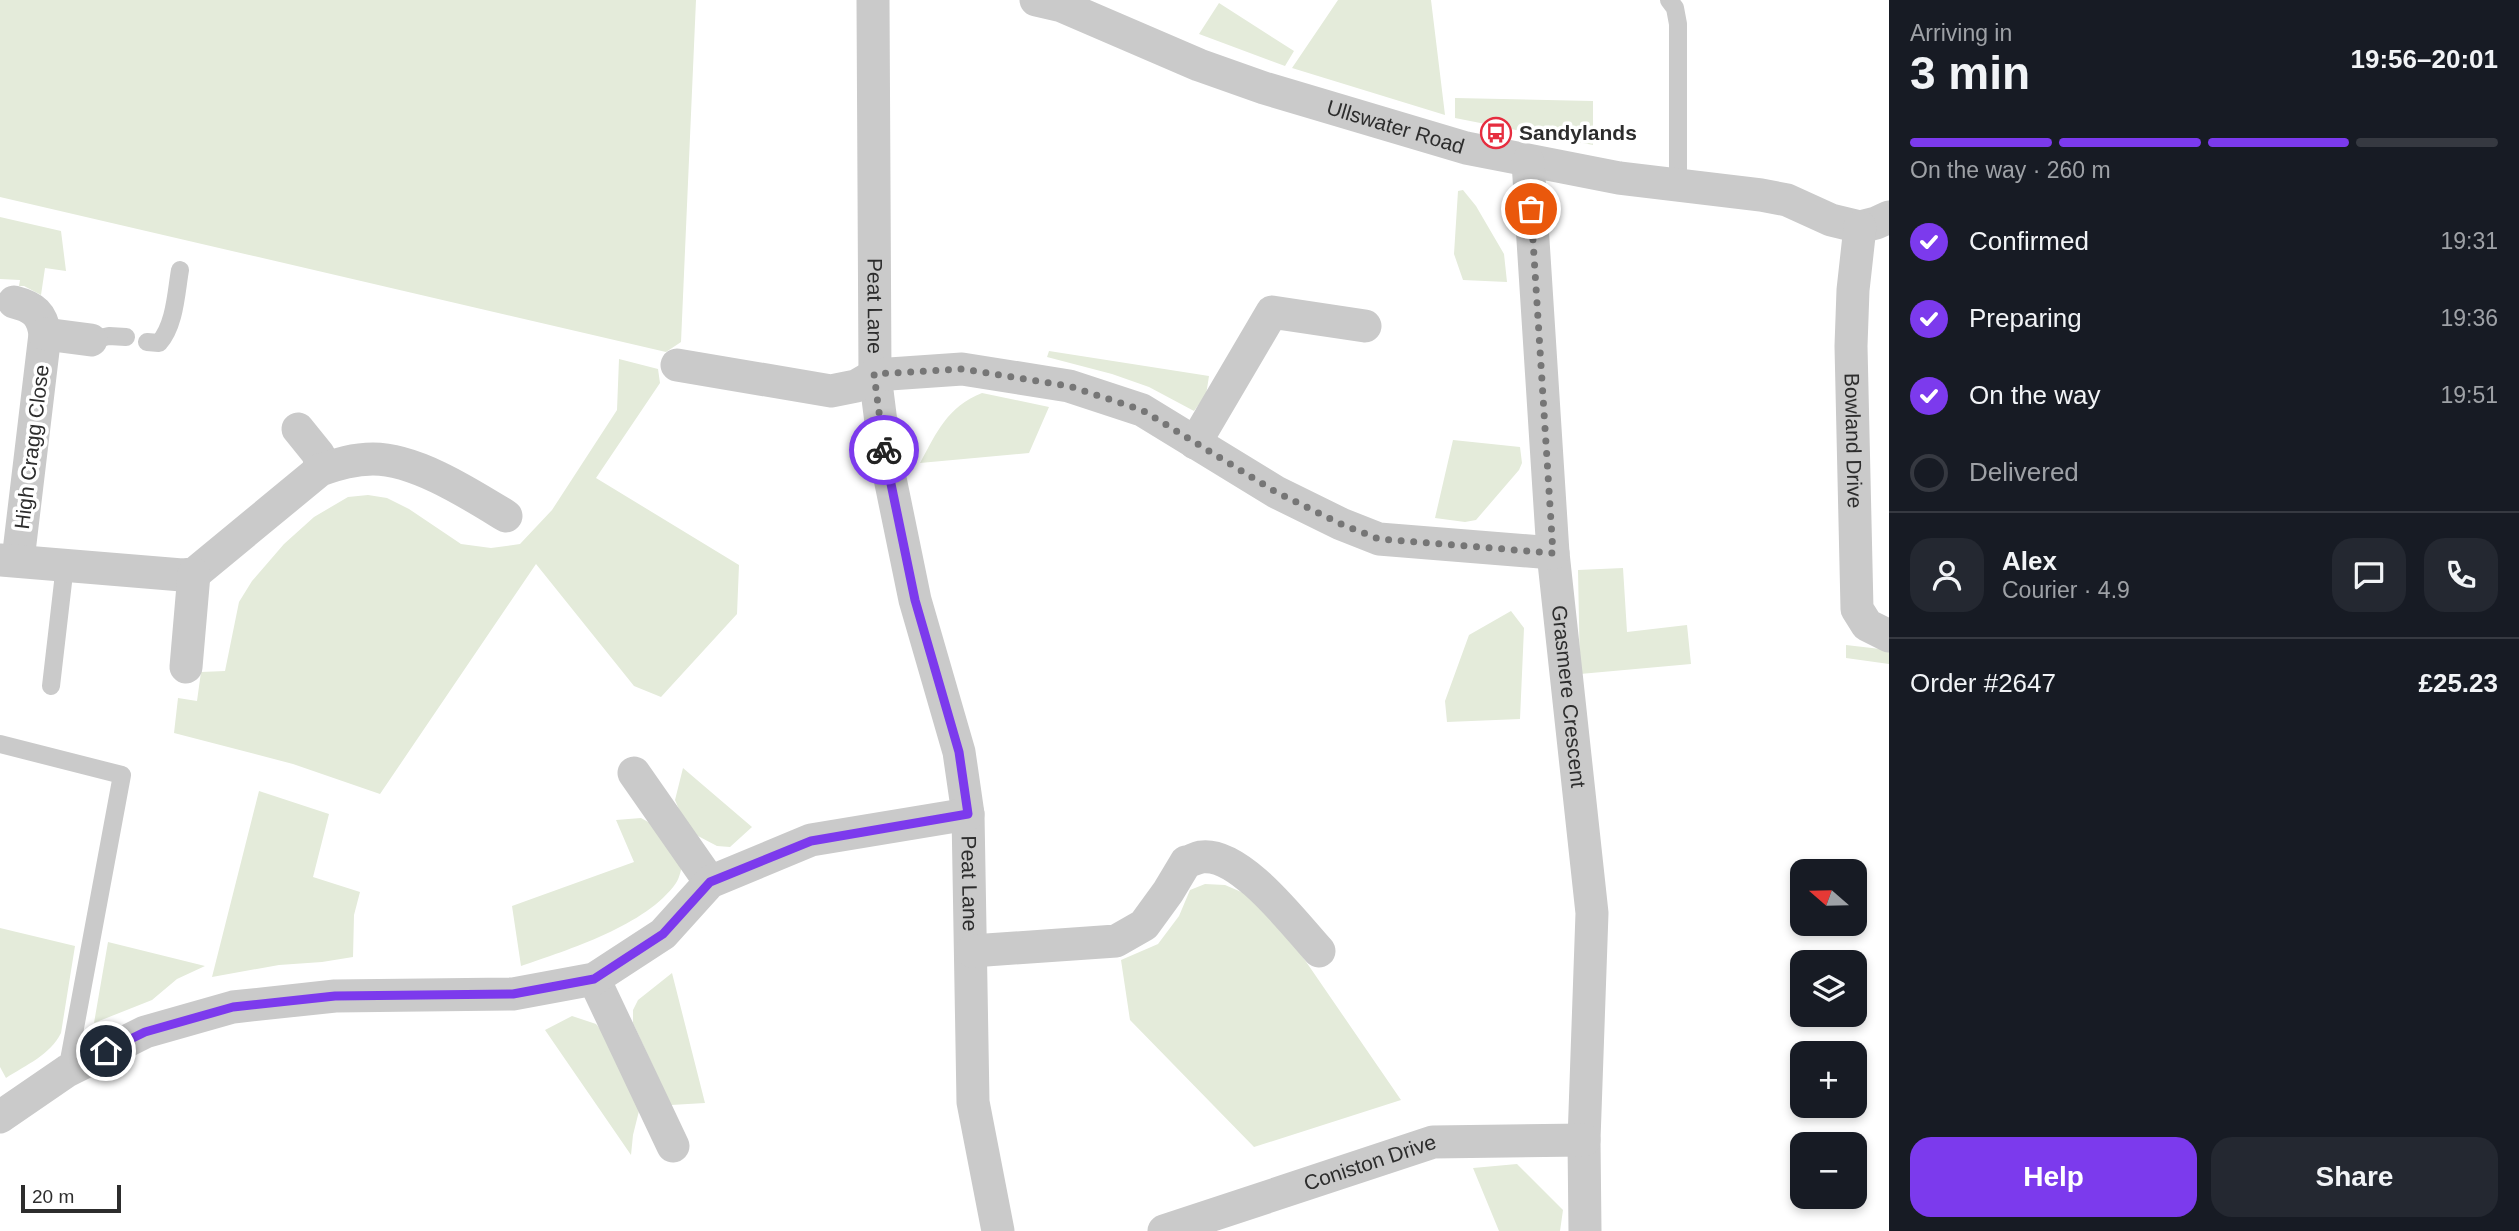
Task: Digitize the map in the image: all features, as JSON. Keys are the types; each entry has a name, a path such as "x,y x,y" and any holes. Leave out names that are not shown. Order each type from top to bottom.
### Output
{"street":[{"name":"Peat Lane","path":"873,0 874,374 885,454 915,600 959,752 968,814 973,1102 998,1231"},
{"name":"Ullswater Road","path":"1036,0 1062,6 1199,65 1422,137 1528,162 1619,178 1787,200 1830,220 1874,222"},
{"name":"Grasmere Crescent","path":"1528,162 1553,553 1592,913 1584,1140 1585,1231"},
{"name":"Bowland Drive","path":"1874,222 1853,290 1851,346 1857,609 1867,625 1889,636"},
{"name":"High Cragg Close","path":"14,302 35,309 43,319 45,334 9,560 194,574"},
{"path":"1195,443 1272,312 1366,326"},
{"name":"High Cragg Close","path":"45,334 91,340"},
{"path":"677,365 831,391 856,386 874,374 962,369 1069,386 1142,410 1276,492 1341,524 1379,539 1553,553"},
{"path":"298,429 319,454 320,470"},
{"path":"186,667 194,574 320,470 344,461 373,458 394,461 442,480 506,516"},
{"path":"634,773 710,882"},
{"path":"0,1117 67,1071 145,1032 233,1007 335,996 513,994 594,979 663,934 710,882 811,841 968,814"},
{"path":"972,951 1116,941 1144,925 1186,862 1203,856 1232,864 1259,884 1319,951"},
{"path":"594,979 673,1146"},
{"name":"Coniston Drive","path":"1164,1231 1433,1142 1584,1140"}],"lane":[{"path":"1669,0 1675,8 1678,24 1678,186"},
{"path":"147,342 159,342 165,336 180,270"},
{"path":"91,340 109,336 125,337"},
{"path":"51,685 65,565"},
{"path":"0,744 122,775 67,1071"}],"green space":[{"path":"0,0 696,0 681,342 666,352 0,197"},
{"path":"1338,0 1431,0 1445,115 1292,68"},
{"path":"1219,3 1294,51 1285,66 1199,34"},
{"path":"1455,98 1593,101 1593,145 1455,118"},
{"path":"1463,190 1476,206 1504,254 1507,282 1463,280 1454,254 1458,191"},
{"path":"0,217 61,231 66,271 45,268 41,295 19,286 20,280 0,279"},
{"path":"1049,351 1209,376 1206,395 1194,411 1149,387 1047,357"},
{"path":"619,359 658,369 660,383 596,478 739,565 737,614 661,697 634,686 536,564 380,794 293,764 174,733 178,698 197,701 201,672 225,671 239,602 252,581 284,544 314,517 348,497 368,495 387,498 409,509 461,544 491,548 520,544 552,510 617,410"},
{"path":"982,393 1049,407 1029,453 920,463 951,413"},
{"path":"1453,440 1520,447 1522,463 1519,470 1476,520 1465,522 1435,518"},
{"path":"1623,568 1627,632 1687,625 1691,664 1580,674 1578,570"},
{"path":"1511,611 1524,628 1520,719 1447,722 1445,701 1469,635"},
{"path":"1846,645 1889,650 1889,664 1846,658"},
{"path":"683,768 752,827 730,847 717,846 698,836 683,819 675,800"},
{"path":"259,791 329,814 313,877 360,892 354,915 353,957 279,965 212,977"},
{"path":"641,818 659,828 683,862 676,883 663,898 627,924 583,944 521,966 512,906 634,862 616,820"},
{"path":"1205,884 1225,885 1253,897 1298,950 1401,1100 1254,1147 1130,1020 1121,960 1158,944 1179,916 1190,890"},
{"path":"0,928 75,946 61,1033 44,1053 6,1078 0,1067"},
{"path":"108,942 205,966 177,979 152,1000 94,1023"},
{"path":"672,973 705,1103 671,1105 633,1023 633,1010 638,1000"},
{"path":"572,1016 596,1024 609,1040 640,1107 631,1155 545,1030"},
{"path":"1517,1164 1563,1210 1560,1231 1499,1231 1473,1168"}],"way so far":[{"path":"884,450 874,374 962,369 1069,386 1142,410 1276,492 1341,524 1379,539 1553,553 1531,209"}],"place":[{"name":"Sandylands","path":"1496,133"}],"route":[{"path":"106,1051 145,1032 233,1007 335,996 513,994 594,979 663,934 710,882 811,841 968,814 959,752 915,600 884,450"}]}
